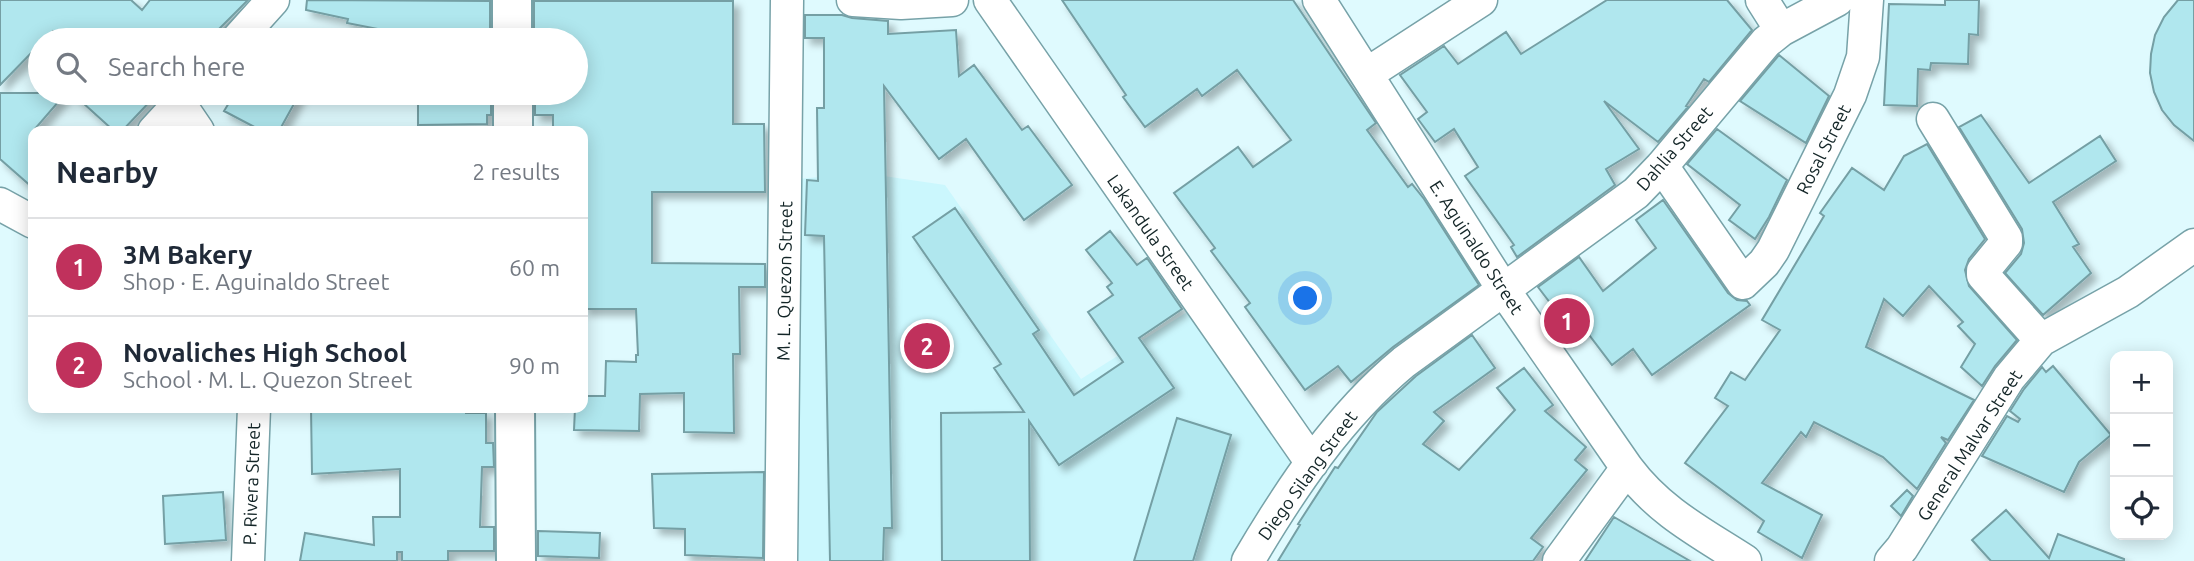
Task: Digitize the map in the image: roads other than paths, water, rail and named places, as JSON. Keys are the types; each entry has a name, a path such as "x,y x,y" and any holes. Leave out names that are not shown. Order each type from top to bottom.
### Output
{"street":[{"path":"247,28 273,0"},
{"path":"512,0 512,28"},
{"name":"M. L. Quezon Street","path":"780,561 787,0"},
{"path":"853,0 901,3 952,0"},
{"name":"Lakandula Street","path":"990,0 1312,463"},
{"name":"E. Aguinaldo Street","path":"1319,0 1503,289 1627,468 1659,505 1745,561"},
{"path":"1367,74 1481,0"},
{"path":"1762,0 1781,30"},
{"name":"Dahlia Street","path":"1503,289 1636,193 1662,166 1752,56 1781,30 1836,0"},
{"name":"Rosal Street","path":"1662,166 1743,283 1773,250 1850,95 1863,57 1867,0"},
{"path":"159,126 178,105"},
{"path":"187,105 196,126"},
{"path":"513,105 513,126"},
{"path":"1933,120 2006,238 2006,243 1983,271 1983,275 2041,340"},
{"path":"0,204 28,219"},
{"name":"General Malvar Street","path":"1904,557 2009,378 2041,340 2128,292 2194,245"},
{"name":"Diego Silang Street","path":"1248,561 1312,463 1341,423 1373,387 1503,289"},
{"name":"P. Rivera Street","path":"248,561 254,413"},
{"path":"515,413 516,561"},
{"path":"1559,561 1627,468"}],"place":[{"name":"3M Bakery","path":"1567,321"},
{"name":"Novaliches High School","path":"927,346"}]}
